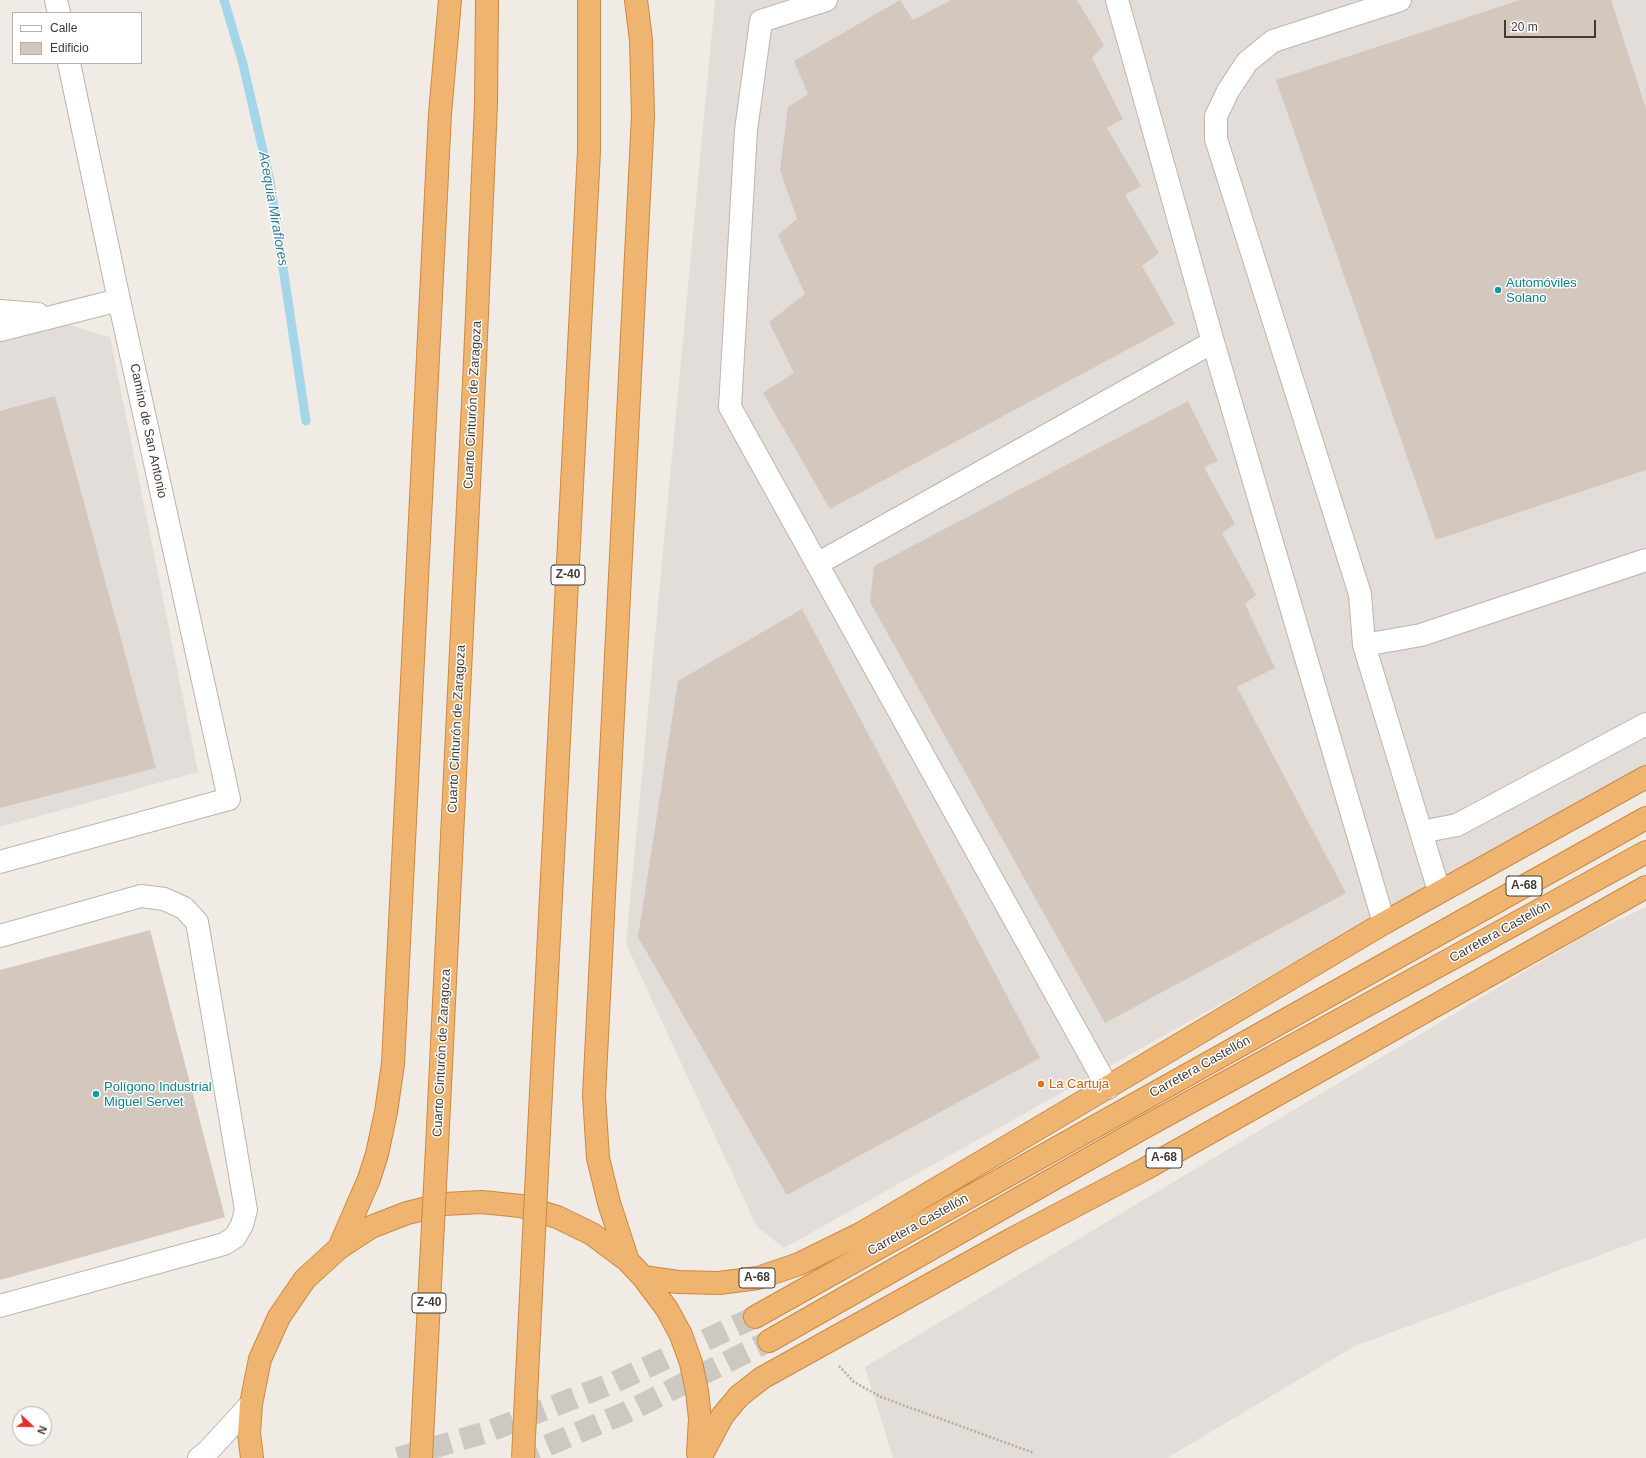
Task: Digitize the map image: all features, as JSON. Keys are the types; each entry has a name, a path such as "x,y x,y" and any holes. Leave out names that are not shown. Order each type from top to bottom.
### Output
{"highway":[{"path":"339,1248 369,1179 377,1154 386,1112 393,1064 440,114 450,0"},
{"name":"Cuarto Cinturón de Zaragoza","path":"421,1458 475,361 486,104 487,0"},
{"name":"Z-40","path":"523,1458 589,151 589,0"},
{"path":"628,1261 609,1203 598,1158 594,1096 643,115 641,40 636,0"},
{"path":"1108,1088 1439,891 1646,777"},
{"name":"Carretera Castellón","path":"755,1317 1646,818"},
{"name":"Carretera Castellón","path":"769,1341 1141,1129 1646,852"},
{"name":"A-68","path":"699,1458 723,1415 739,1396 762,1378 1012,1239 1145,1169 1646,888"},
{"name":"A-68","path":"643,1276 678,1282 718,1283 758,1278 799,1264 862,1233 1108,1088"},
{"path":"252,1458 249,1433 251,1404 260,1359 279,1317 305,1279 339,1248 371,1227 407,1213 444,1204 482,1202 521,1206 557,1218 592,1234 628,1261 643,1276 667,1309 681,1335 691,1363 697,1391 700,1419 699,1458"}],"street":[{"path":"56,0 59,12"},
{"path":"826,0 761,21 746,130 730,407 1108,1088"},
{"path":"1117,0 1213,342 1384,923"},
{"path":"1400,0 1273,41 1247,62 1228,91 1216,116 1216,139 1360,594 1364,645 1439,891"},
{"name":"Camino de San Antonio","path":"0,862 229,799 119,300 69,64"},
{"path":"0,330 119,300"},
{"path":"0,311 61,315"},
{"path":"818,564 1213,342"},
{"path":"1364,645 1421,635 1646,560"},
{"path":"1421,832 1457,825 1646,724"},
{"path":"0,936 141,896 164,899 184,908 197,922 246,1210 242,1225 235,1237 224,1244 0,1306"},
{"path":"199,1458 209,1450 251,1404"}],"path":[{"path":"825,1342 832,1356 844,1373 865,1390 1034,1453"}],"shaded area":[{"path":"715,0 1646,0 1646,766 784,1248 757,1227 626,944"},
{"path":"0,305 110,337 198,772 0,827"},
{"path":"1646,907 1646,1238 1355,1346 1167,1458 893,1458 865,1367 1584,936"}],"building":[{"path":"900,0 913,20 951,0 1077,0 1104,45 1092,58 1123,119 1107,128 1141,186 1125,195 1159,253 1142,266 1175,324 830,509 763,393 794,373 769,322 805,294 778,235 797,219 780,170 788,107 808,94 794,61"},
{"name":"Automóviles Solano","path":"1520,0 1611,0 1646,109 1646,470 1436,540 1276,80"},
{"path":"55,396 156,768 0,808 0,411"},
{"path":"1188,401 1218,461 1204,467 1235,524 1222,533 1256,595 1245,604 1275,668 1237,687 1346,893 1105,1023 870,602 874,566"},
{"path":"802,609 1040,1058 787,1195 638,937 678,681"},
{"name":"Polígono Industrial Miguel Servet","path":"150,930 225,1217 0,1280 0,970"}],"waterway":[{"name":"Acequia Miraflores","path":"224,0 243,64 270,181 306,421"}],"tunnel":[{"path":"398,1458 490,1431 615,1382 755,1317"},
{"path":"517,1458 625,1413 769,1341"}],"place":[{"name":"Automóviles Solano","path":"1498,290"},
{"name":"La Cartuja","path":"1041,1084"},
{"name":"Polígono Industrial Miguel Servet","path":"96,1094"}]}
